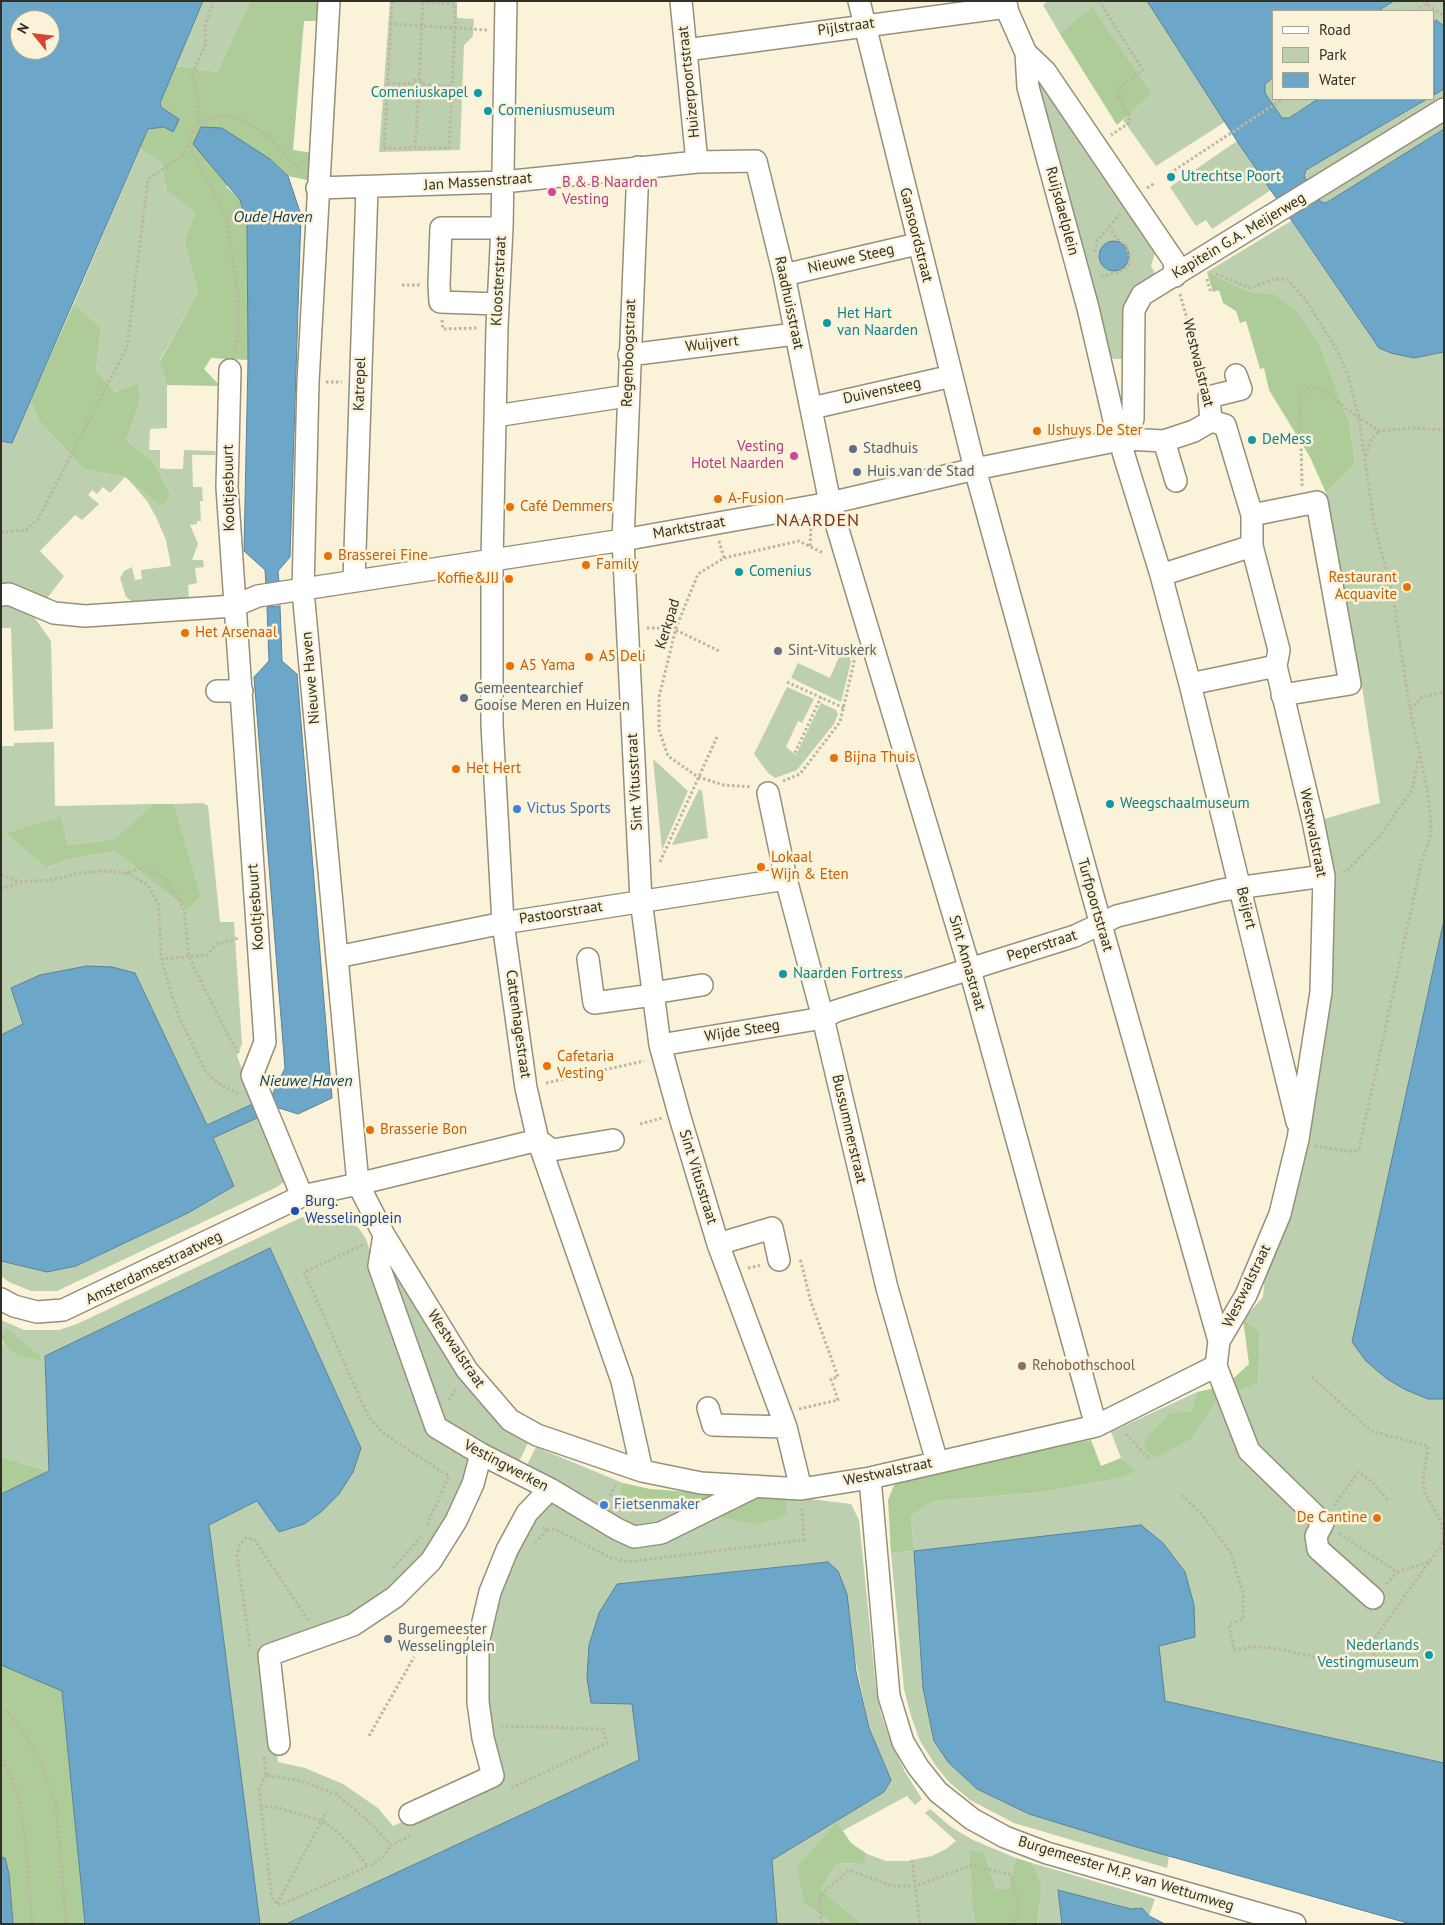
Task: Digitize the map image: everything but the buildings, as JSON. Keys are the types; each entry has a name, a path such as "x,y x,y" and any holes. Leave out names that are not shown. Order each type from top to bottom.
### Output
{"street":[{"path":"303,591 308,382 317,188 330,1"},
{"name":"Kloosterstraat","path":"492,560 498,304 502,228 506,1"},
{"name":"Huizerpoortstraat","path":"680,1 697,162"},
{"name":"Gansoordstraat","path":"859,1 917,244 975,469"},
{"name":"Pijlstraat","path":"686,50 1005,4"},
{"name":"Ruijsdaelplein","path":"1005,4 1026,53 1028,87 1114,420 1129,429"},
{"name":"Ruijsdaelplein","path":"1026,53 1045,72 1174,261 1174,276"},
{"name":"Kapitein G.A. Meijerweg","path":"1161,575 1123,452 1129,429 1134,310 1142,295 1444,109"},
{"name":"Raadhuisstraat","path":"697,162 756,161 784,275 830,503"},
{"name":"Jan Massenstraat","path":"317,188 367,188 503,182 697,162"},
{"name":"Regenboogstraat","path":"623,540 627,396 638,167"},
{"name":"Katrepel","path":"354,581 367,188"},
{"path":"498,304 440,302 441,228 502,228"},
{"name":"Nieuwe Steeg","path":"784,275 917,244"},
{"name":"Wuijvert","path":"629,355 795,334"},
{"name":"Kooltjesbuurt","path":"230,370 227,487 265,1042 256,1088"},
{"path":"1102,370 1132,370"},
{"path":"1209,397 1241,389 1236,375"},
{"name":"Duivensteeg","path":"812,408 952,376"},
{"path":"495,416 627,396"},
{"name":"Westwalstraat","path":"384,1235 467,1370 510,1420 537,1435 642,1471 701,1483 757,1485 802,1495 1096,1426 1216,1366 1219,1341 1246,1295 1280,1214 1299,1136 1321,992 1324,876 1313,821 1276,666 1279,650 1252,546 1252,515 1225,425 1207,430 1209,397"},
{"name":"Marktstraat","path":"234,606 258,596 303,591 354,581 623,540 830,503 975,469 1129,429 1164,441"},
{"path":"1176,481 1164,441 1194,431 1207,430"},
{"name":"Turfpoortstraat","path":"975,469 1101,925 1219,1341"},
{"path":"1252,515 1317,502 1350,684 1282,696"},
{"name":"Sint Annastraat","path":"830,503 970,970 1096,1426"},
{"name":"Sint Vitusstraat","path":"623,540 641,900 662,1050 718,1244 784,1421 802,1495"},
{"path":"1161,575 1252,546"},
{"name":"Cattenhagestraat","path":"492,560 492,725 503,923 526,1088 538,1140 622,1381 642,1471"},
{"name":"Beijert","path":"1161,575 1241,888 1299,1136"},
{"name":"Nieuwe Haven","path":"303,591 358,1184"},
{"path":"1,595 9,594 54,613 85,616 234,606"},
{"path":"1190,684 1230,668 1276,666"},
{"path":"217,691 242,691"},
{"name":"Bussummerstraat","path":"767,790 786,879 823,1018 887,1288 937,1462"},
{"name":"Peperstraat","path":"823,1018 836,1011 1076,936 1117,916 1222,890 1324,876"},
{"name":"Pastoorstraat","path":"337,957 503,923 641,900 786,879"},
{"path":"588,959 594,1003 702,984"},
{"name":"Wijde Steeg","path":"662,1050 823,1018"},
{"path":"256,1088 302,1196 538,1140 552,1150 612,1140"},
{"path":"358,1184 384,1235"},
{"name":"Amsterdamsestraatweg","path":"1,1299 14,1306 37,1312 49,1312 74,1306 302,1196"},
{"name":"Sint Vitusstraat","path":"718,1244 772,1228 779,1260"},
{"name":"Vestingwerken","path":"384,1235 379,1266 436,1427 481,1454 550,1489 617,1530 634,1537 661,1533 757,1485"},
{"path":"1216,1366 1249,1450 1323,1523 1316,1536 1318,1548 1373,1598"},
{"path":"708,1408 713,1425 784,1421"},
{"path":"272,1750 269,1655 353,1625 395,1597 431,1561 456,1522 473,1484 481,1454"},
{"name":"Burgemeester M.P. van Wettumweg","path":"870,1478 888,1696 903,1742 918,1767 938,1792 972,1819 1005,1837 1039,1850 1283,1922"},
{"path":"413,1824 493,1776 483,1738 478,1702 478,1643 490,1592 507,1550 526,1513 550,1489"}],"path":[{"path":"1,532 26,530 38,519 127,346 148,178 185,154 198,123 198,98 192,74 206,43 205,27 214,1"},
{"path":"392,1 384,148 449,148 456,4 407,1"},
{"path":"1099,1 1143,70 1120,86 1118,96 1130,117 1130,123 1118,130"},
{"path":"1417,10 1430,1"},
{"path":"419,80 422,2"},
{"path":"1426,4 1444,16"},
{"path":"391,24 474,29"},
{"path":"414,80 423,80 423,89 414,89 414,84 414,80"},
{"path":"388,83 414,84"},
{"path":"423,85 452,86"},
{"path":"416,148 418,89"},
{"path":"1170,173 1281,100"},
{"path":"198,123 220,115 235,117 251,125 269,137 317,188"},
{"path":"189,145 227,219 238,295 238,337 230,370"},
{"path":"1097,261 1094,253 1097,241 1110,228 1131,199"},
{"path":"1102,277 1124,270 1130,258 1126,245 1117,238 1110,228"},
{"path":"1099,269 1104,286"},
{"path":"1211,271 1250,288 1275,279 1288,279 1296,286 1337,350 1348,376 1359,418 1366,456 1374,523 1394,596 1410,710 1428,794 1431,824 1430,838 1422,860 1359,1149 1354,1152 1322,1149 1299,1136"},
{"name":"Westwalstraat","path":"1174,276 1209,397"},
{"path":"308,382 360,382"},
{"path":"1303,504 1300,396 1308,388 1324,390 1359,418 1379,431 1413,428 1444,430"},
{"path":"1366,456 1371,439 1379,431"},
{"path":"714,523 724,558"},
{"name":"Kerkpad","path":"767,790 724,785 698,776 668,756 659,730 659,697 676,629 698,574 724,558 800,541 822,551 826,558"},
{"path":"627,628 676,629 719,651"},
{"path":"767,790 800,774 840,722 854,662 852,653"},
{"path":"787,682 844,708"},
{"path":"1410,710 1422,697 1444,692"},
{"path":"795,752 821,697"},
{"path":"640,868 658,867 717,737"},
{"path":"1324,876 1347,871 1380,836 1412,790 1419,758"},
{"path":"1,889 22,882 52,880 80,872 127,873 144,867 166,879 184,909 189,957 230,1041 256,1088 244,1096 220,1084 206,1073 178,1014 161,960 159,906 148,885 127,873"},
{"path":"1,875 22,882"},
{"path":"161,960 208,955 217,944 232,939 258,937"},
{"path":"526,1088 662,1050"},
{"path":"359,1247 304,1272 369,1418 384,1434 449,1476 423,1534 388,1574"},
{"path":"729,1273 799,1256 811,1302 838,1377 832,1378 838,1400 784,1421"},
{"path":"1182,1495 1203,1516 1230,1553 1243,1593 1243,1619 1228,1624 1234,1650 1250,1647 1275,1648 1357,1666 1379,1667 1370,1645 1440,1548 1444,1538 1441,1522 1425,1493 1423,1480 1428,1446 1371,1430 1312,1377"},
{"path":"1127,1434 1150,1460"},
{"path":"1388,1500 1372,1481 1358,1472 1323,1523 1397,1572 1429,1562"},
{"path":"802,1495 804,1540"},
{"path":"529,1550 547,1530 540,1526"},
{"path":"251,1652 237,1555 240,1544 246,1538 254,1539 307,1621"},
{"path":"369,1736 414,1658"},
{"path":"1,1707 9,1712 28,1740 43,1767 56,1804 66,1924"},
{"path":"500,1793 607,1743 602,1729 501,1726"},
{"path":"272,1750 266,1775 259,1789 272,1899 277,1904 281,1905 368,1866 384,1856 391,1845 413,1824"},
{"path":"1,1755 19,1796 26,1847 32,1924"},
{"path":"266,1775 301,1781 336,1794 366,1819 391,1845"},
{"path":"260,1806 279,1808 322,1821 346,1840 368,1866"},
{"path":"277,1904 327,1811"},
{"path":"912,1860 920,1924"},
{"path":"822,1924 819,1896 849,1870 892,1886 916,1886 972,1865 1011,1875 1018,1901 1018,1916 1012,1924"}],"green space":[{"path":"203,1 250,1 217,72 175,66"},
{"path":"250,1 323,1 322,21 304,21 293,150 313,153 311,181 288,176 270,159 226,186 240,200 247,223 248,360 211,358 204,369 220,386 167,385 160,361 198,292 184,241 195,213 166,190 162,163 140,149 148,129 164,127 179,119 159,105 175,66 217,72"},
{"path":"390,1 457,2 457,18 474,19 473,36 464,45 460,150 379,152"},
{"path":"1048,1 1147,1 1225,122 1156,166 1123,120 1150,92 1092,8 1060,34 1043,5"},
{"path":"1394,1 1444,1 1444,26 1435,21 1435,10 1380,10"},
{"path":"1092,7 1151,93 1117,125 1060,34"},
{"path":"1041,78 1087,153 1091,151 1156,250 1151,266 1156,275 1125,359 1114,359 1107,354 1035,83"},
{"path":"1272,79 1272,100 1316,100 1289,118 1282,118 1265,93 1265,84"},
{"path":"1444,89 1444,129 1326,203 1321,202 1304,176 1306,170 1425,100 1435,100 1435,94"},
{"path":"1237,141 1271,190 1212,229 1206,220 1196,226 1170,187"},
{"path":"140,149 162,163 166,190 195,213 184,241 198,292 160,360 167,385 167,428 150,429 149,450 160,450 160,468 166,469 183,469 184,450 215,451 216,455 192,455 193,487 202,487 203,501 200,501 201,521 190,525 198,544 192,560 203,560 204,567 195,568 197,583 188,585 189,598 154,607 137,605 126,597 120,578 124,571 132,567 135,580 142,579 141,570 171,566 166,540 156,517 147,501 128,479 162,507 171,496 154,462 126,440 141,399 137,383 115,392 96,370 101,328 74,303"},
{"path":"1291,221 1379,348 1414,358 1444,352 1444,920 1419,1035 1428,1399 1444,1399 1444,1763 1164,1701 1159,1646 1194,1605 948,1762 977,1789 1029,1814 1169,1856 1167,1868 1014,1823 970,1800 949,1782 920,1741 904,1689 891,1553 914,1551 911,1516 934,1501 1043,1492 1119,1478 1135,1471 1121,1458 1111,1432 1197,1392 1191,1412 1192,1438 1218,1399 1258,1383 1260,1331 1243,1320 1263,1297 1265,1275 1329,986 1335,875 1324,819 1380,803 1363,693 1326,493 1355,463 1349,422 1320,345 1274,294 1250,292 1207,272"},
{"path":"1207,272 1250,292 1274,294 1297,313 1320,345 1349,422 1355,463 1326,493 1310,457 1269,390 1264,368 1260,369 1246,321 1240,323 1236,311 1223,303 1219,290 1213,292"},
{"path":"74,303 101,328 96,370 115,392 137,383 141,399 126,440 154,462 171,496 162,507 125,477 84,469 39,421 31,400"},
{"path":"31,400 39,421 84,469 125,477 110,493 103,487 97,494 92,490 88,495 99,504 82,520 75,515 40,551 64,576 45,601 1,583 1,441 12,442"},
{"path":"1,605 13,606 32,614 51,641 53,729 14,731 11,628 1,628"},
{"path":"845,643 851,662 841,702 791,678 798,663 830,678"},
{"path":"787,687 814,699 802,723 798,721 786,747 796,755 821,703 836,710 838,714 834,724 797,770 775,778 768,773 754,754"},
{"path":"54,742 55,806 153,804 114,839 68,845 61,818 6,833 48,868 66,860 115,851 188,910 201,896 174,804 203,803 208,806 220,922 234,922 242,1044 237,1056 255,1103 207,1125 135,973 11,988 23,1025 1,1035 1,746 14,746 14,743"},
{"path":"653,759 688,791 662,850"},
{"path":"699,789 702,791 708,838 672,845"},
{"path":"153,804 174,804 201,896 188,910 115,851 66,860 47,868 6,833 61,817 68,845 114,839"},
{"path":"257,1117 284,1182 277,1187 57,1291 31,1291 9,1282 1,1276 1,1261 47,1272 76,1266 188,1213 234,1186 213,1138"},
{"path":"317,1214 346,1220 358,1227 366,1239 430,1426 471,1454 465,1480 448,1518 423,1556 388,1591 349,1619 312,1634 263,1646 278,1762 305,1768 343,1784 378,1808 393,1826 500,1779 482,1691 494,1595 538,1510 554,1499 619,1539 785,1496 851,1504 859,1520 876,1688 881,1714 890,1740 905,1772 922,1799 915,1805 907,1796 842,1831 837,1823 804,1903 833,1924 777,1924 772,1860 884,1792 891,1780 869,1728 838,1571 828,1562 618,1584 599,1613 589,1645 591,1702 633,1704 639,1760 286,1924 260,1924 209,1525 258,1501 279,1532 353,1472 361,1448 270,1248 45,1356 49,1471 1,1457 1,1340 6,1346 7,1328 1,1338 1,1320 24,1330 59,1330 77,1324 300,1218"},
{"path":"390,1263 510,1431 528,1443 517,1466 445,1425 387,1266"},
{"path":"1243,1320 1260,1331 1258,1383 1218,1399 1192,1438 1155,1458 1144,1448 1147,1438 1170,1413 1191,1412 1197,1392 1225,1386 1249,1364"},
{"path":"6,1328 40,1356 41,1360 18,1356 6,1346 1,1338"},
{"path":"1091,1440 1101,1466 1121,1458 1136,1471 1119,1478 1043,1492 934,1501 911,1516 914,1551 891,1553 888,1500 894,1485 911,1475"},
{"path":"536,1447 623,1483 619,1493 691,1512 650,1530 631,1530 525,1469"},
{"path":"1,1457 49,1471 1,1494"},
{"path":"623,1483 650,1489 728,1495 691,1512 664,1512 619,1493"},
{"path":"756,1495 785,1496 787,1514 757,1525 713,1515"},
{"path":"1,1665 62,1690 85,1924 13,1924 9,1874 5,1859 1,1857"},
{"path":"930,1809 951,1827 973,1840 1016,1858 1008,1889 996,1889 984,1852 973,1912 976,1924 862,1924 821,1889 837,1863 862,1864 867,1854 886,1861 908,1861 932,1856 946,1849 956,1841 925,1813"},
{"path":"837,1822 851,1843 867,1854 863,1864 837,1863 821,1889 862,1924 833,1924 804,1903 797,1867"},
{"path":"970,1850 984,1852 996,1889 1008,1889 1016,1858 1032,1863 1042,1885 1037,1924 976,1924 973,1912"},
{"path":"1032,1863 1155,1899 1149,1916 1142,1908 1131,1909 1058,1890 1062,1924 1037,1924 1042,1885"}],"water":[{"path":"1,1 203,1 160,103 161,107 179,119 177,124 173,132 164,127 148,129 12,443 1,441"},
{"path":"1147,1 1394,1 1380,10 1272,10 1272,79 1265,84 1265,93 1282,118 1289,118 1316,100 1425,100 1306,170 1304,176 1321,202 1326,203 1444,129 1444,352 1414,358 1391,353 1379,348 1237,141"},
{"path":"1435,21 1444,26 1444,89 1435,94"},
{"name":"Oude Haven","path":"201,127 222,128 270,159 288,176 301,215 290,557 278,571 279,583 266,584 265,570 244,551 248,360 247,223 240,200 193,144"},
{"path":"1114,241 1125,245 1129,256 1125,267 1114,271 1103,267 1099,256 1103,245"},
{"path":"280,606 282,661 297,674 332,1098 298,1114 279,1108 213,1138 234,1186 188,1213 76,1266 47,1272 1,1261 1,1035 23,1024 11,988 40,975 87,966 112,967 135,973 207,1125 272,1095 285,1068 254,677 269,661 267,607"},
{"path":"1444,920 1444,1399 1428,1399 1406,1390 1387,1379 1366,1361 1352,1342"},
{"path":"270,1248 361,1448 353,1472 339,1494 321,1512 304,1524 279,1532 257,1501 209,1525 260,1924 85,1924 62,1691 1,1665 1,1494 49,1471 45,1356"},
{"path":"1141,1525 1163,1543 1185,1572 1194,1605 1195,1637 1159,1646 1165,1701 1444,1763 1444,1924 1411,1924 1133,1846 1029,1814 977,1789 948,1762 934,1741 923,1688 914,1551"},
{"path":"828,1562 838,1571 847,1594 856,1671 869,1728 891,1780 884,1792 772,1860 777,1924 286,1924 639,1760 632,1704 591,1703 587,1678 589,1645 599,1613 617,1584"},
{"path":"1,1857 5,1858 9,1874 13,1924 1,1924"},
{"path":"1058,1890 1131,1909 1142,1908 1149,1916 1165,1924 1062,1924"}],"place":[{"name":"Comeniuskapel","path":"478,93"},
{"name":"Comeniusmuseum","path":"488,111"},
{"name":"Utrechtse Poort","path":"1171,177"},
{"name":"B & B Naarden Vesting","path":"552,192"},
{"name":"Het Hart van Naarden","path":"827,323"},
{"name":"IJshuys De Ster","path":"1037,431"},
{"name":"DeMess","path":"1252,440"},
{"name":"Stadhuis","path":"853,449"},
{"name":"Vesting Hotel Naarden","path":"794,456"},
{"name":"Huis van de Stad","path":"857,472"},
{"name":"A-Fusion","path":"718,499"},
{"name":"Café Demmers","path":"510,507"},
{"name":"Brasserei Fine","path":"328,556"},
{"name":"Family","path":"586,565"},
{"name":"Comenius","path":"739,572"},
{"name":"Koffie&JIJ","path":"509,579"},
{"name":"Restaurant Acquavite","path":"1407,587"},
{"name":"Het Arsenaal","path":"185,633"},
{"name":"Sint-Vituskerk","path":"778,651"},
{"name":"A5 Deli","path":"589,657"},
{"name":"A5 Yama","path":"510,666"},
{"name":"Gemeentearchief Gooise Meren en Huizen","path":"464,698"},
{"name":"Bijna Thuis","path":"834,758"},
{"name":"Het Hert","path":"456,769"},
{"name":"Weegschaalmuseum","path":"1110,804"},
{"name":"Victus Sports","path":"517,809"},
{"name":"Lokaal Wijn & Eten","path":"761,867"},
{"name":"Naarden Fortress","path":"783,974"},
{"name":"Cafetaria Vesting","path":"547,1066"},
{"name":"Brasserie Bon","path":"370,1130"},
{"name":"Burg. Wesselingplein","path":"295,1211"},
{"name":"Rehobothschool","path":"1022,1366"},
{"name":"Fietsenmaker","path":"604,1505"},
{"name":"De Cantine","path":"1377,1518"},
{"name":"Burgemeester Wesselingplein","path":"388,1639"},
{"name":"Nederlands Vestingmuseum","path":"1429,1655"}],"district":[{"name":"NAARDEN","path":"818,521"}]}
